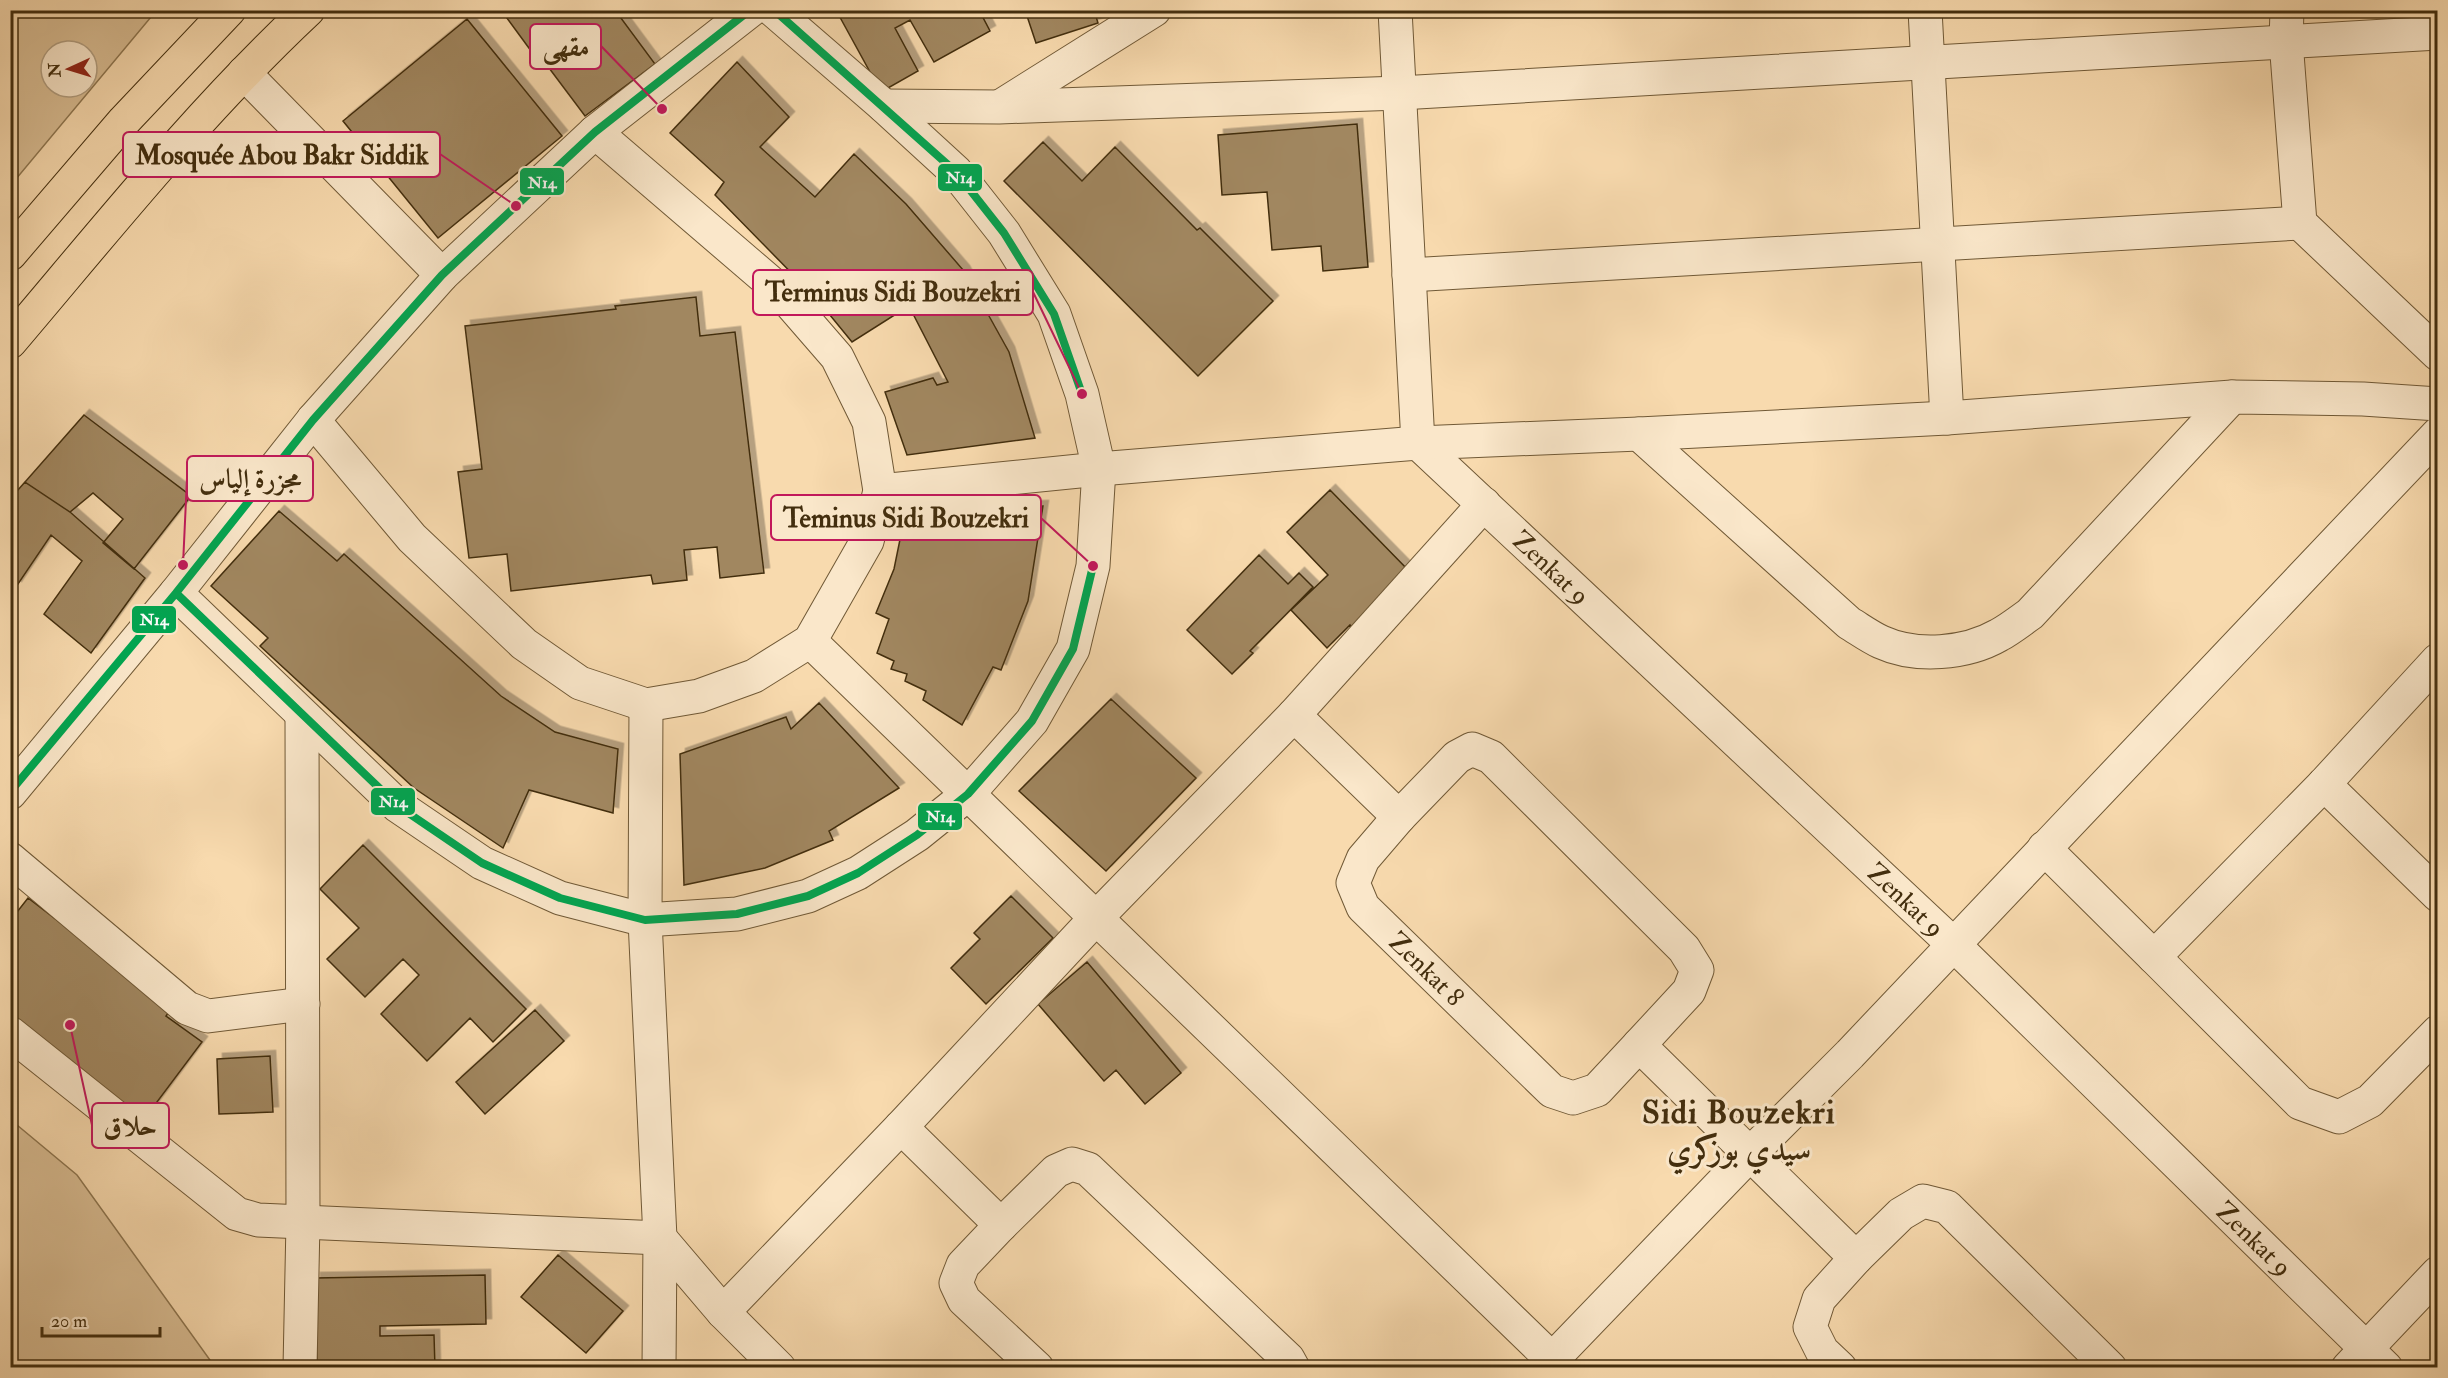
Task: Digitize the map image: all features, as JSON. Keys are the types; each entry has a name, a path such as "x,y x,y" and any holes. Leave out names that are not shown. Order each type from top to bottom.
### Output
{"main road":[{"path":"10,255 124,121 229,10"},
{"path":"10,342 167,157 244,73 308,10"}],"street":[{"path":"10,794 176,593 313,420 442,276 595,132 751,10"},
{"path":"176,593 398,806 482,863 560,898 645,920 737,914 808,896 858,873 917,835 968,794 1032,721 1073,649 1093,566 1099,469 1082,394 1054,314 1004,233 956,172 774,10"},
{"path":"999,107 1154,10"},
{"path":"1395,10 1418,443"},
{"path":"1925,10 1947,418"},
{"path":"884,106 999,107 1400,93 1928,63 2286,26 2438,33"},
{"path":"2286,26 2300,223 2438,354"},
{"path":"244,73 442,276"},
{"path":"313,420 412,538 524,644 580,683 646,705 699,696 754,676 810,641 867,541 880,491 869,422 837,357 778,289 595,132"},
{"path":"1409,275 2300,223"},
{"path":"880,491 1099,469 1418,443 1947,418 2232,397 2363,399 2438,404"},
{"path":"1639,434 1849,623 1881,642 1904,650 1934,652 1967,647 1998,636 2030,614 2232,397"},
{"path":"810,641 1552,1365 1751,1153 1850,1054 2438,434"},
{"name":"Zenkat 9","path":"1418,443 1953,944 2367,1361"},
{"path":"723,1312 901,1127 1095,919 1294,715 1484,504"},
{"path":"2154,957 2324,784 2438,660"},
{"path":"646,705 645,920 660,1238 659,1368"},
{"path":"1294,715 1399,817"},
{"path":"300,1368 303,1222 302,716"},
{"name":"Zenkat 8","path":"1472,749 1491,757 1684,949 1696,970 1689,991 1597,1090 1573,1098 1552,1091 1363,907 1353,883 1363,859 1399,817 1457,757 1472,749"},
{"path":"2324,784 2438,895"},
{"path":"2044,848 2300,1103 2339,1117 2370,1101 2438,1032"},
{"path":"10,859 187,1008 208,1016 303,1004"},
{"path":"10,1033 237,1214 258,1220 660,1238 723,1312 779,1368"},
{"path":"1639,1045 1856,1258"},
{"path":"901,1127 1000,1225"},
{"path":"1037,1368 964,1300 956,1283 963,1265 1000,1225 1056,1171 1072,1164 1088,1169 1288,1359 1293,1368"},
{"path":"1840,1368 1822,1351 1810,1327 1819,1299 1856,1258 1901,1214 1923,1202 1947,1207 2110,1368"},
{"path":"2367,1361 2438,1273"}],"shaded area":[{"path":"10,11 156,11 99,79 99,39 39,39 39,99 83,99 11,185"},
{"path":"11,1120 77,1175 215,1367 11,1367"}],"building":[{"path":"501,10 615,10 655,64 585,116 540,56 537,59"},
{"path":"836,10 979,10 990,31 934,62 910,20 895,28 918,71 881,92"},
{"path":"1025,10 1094,10 1098,23 1036,43"},
{"path":"467,19 562,136 438,238 343,121"},
{"path":"737,62 789,117 760,147 815,197 854,154 906,204 964,271 852,342 816,298 715,195 724,182 670,133"},
{"path":"1357,124 1368,267 1323,271 1321,246 1272,250 1267,192 1222,195 1218,135"},
{"path":"1043,142 1082,181 1115,147 1197,230 1200,228 1273,301 1198,376 1004,181"},
{"path":"964,271 1009,352 1035,438 907,455 885,392 933,378 937,385 948,382 909,306"},
{"path":"696,297 700,336 735,332 764,573 720,578 717,547 684,550 687,580 653,584 651,575 511,591 507,554 469,558 458,472 482,469 465,326 616,309 615,306"},
{"path":"84,415 191,496 134,569 103,543 123,519 93,493 70,512 25,482"},
{"path":"25,482 70,512 145,578 91,653 44,614 82,561 51,535 16,587 10,582 10,499"},
{"path":"1330,490 1410,572 1352,628 1350,625 1327,648 1291,610 1328,575 1287,532"},
{"path":"1043,506 1028,601 1001,670 993,667 962,725 923,700 926,691 905,681 907,674 891,669 894,661 877,653 889,619 876,613 894,569 906,510"},
{"path":"279,511 337,561 344,554 501,696 555,732 618,749 613,813 529,790 503,848 414,788 260,646 268,638 211,586"},
{"path":"1259,555 1288,584 1299,573 1313,587 1250,651 1253,653 1232,674 1187,630"},
{"path":"1111,699 1196,778 1106,871 1019,791"},
{"path":"819,703 899,788 829,831 833,840 765,868 684,885 680,754 786,717 791,729"},
{"path":"363,845 526,1009 493,1042 470,1018 427,1061 381,1014 419,975 403,959 365,997 327,959 359,928 320,889"},
{"path":"1011,896 1053,938 986,1004 951,968 980,939 974,933"},
{"path":"28,898 172,1008 166,1016 202,1042 142,1122 10,1022 10,921"},
{"path":"1087,962 1181,1073 1145,1104 1116,1070 1104,1081 1038,1004"},
{"path":"535,1010 564,1041 485,1114 456,1082"},
{"path":"270,1056 273,1112 219,1114 217,1059"},
{"path":"558,1255 623,1311 586,1353 521,1297"},
{"path":"485,1275 486,1324 380,1326 380,1336 434,1335 435,1368 317,1368 315,1278"}],"transit line":[{"name":"N14","path":"10,792 176,593 313,420 442,275 595,132 750,10"},
{"name":"N14","path":"774,10 956,172 1004,233 1054,314 1082,394"},
{"name":"N14","path":"176,593 398,806 482,863 560,898 645,920 737,914 808,896 858,873 917,835 968,794 1032,721 1073,649 1093,566"}],"place":[{"name":"مقهى","path":"662,109"},
{"name":"Mosquée Abou Bakr Siddik","path":"516,206"},
{"name":"Terminus Sidi Bouzekri","path":"1082,394"},
{"name":"مجزرة إلياس","path":"183,565"},
{"name":"Teminus Sidi Bouzekri","path":"1093,566"},
{"name":"حلاق","path":"70,1025"}],"district":[{"name":"Sidi Bouzekri سيدي بوزكري","path":"1739,1130"}]}
